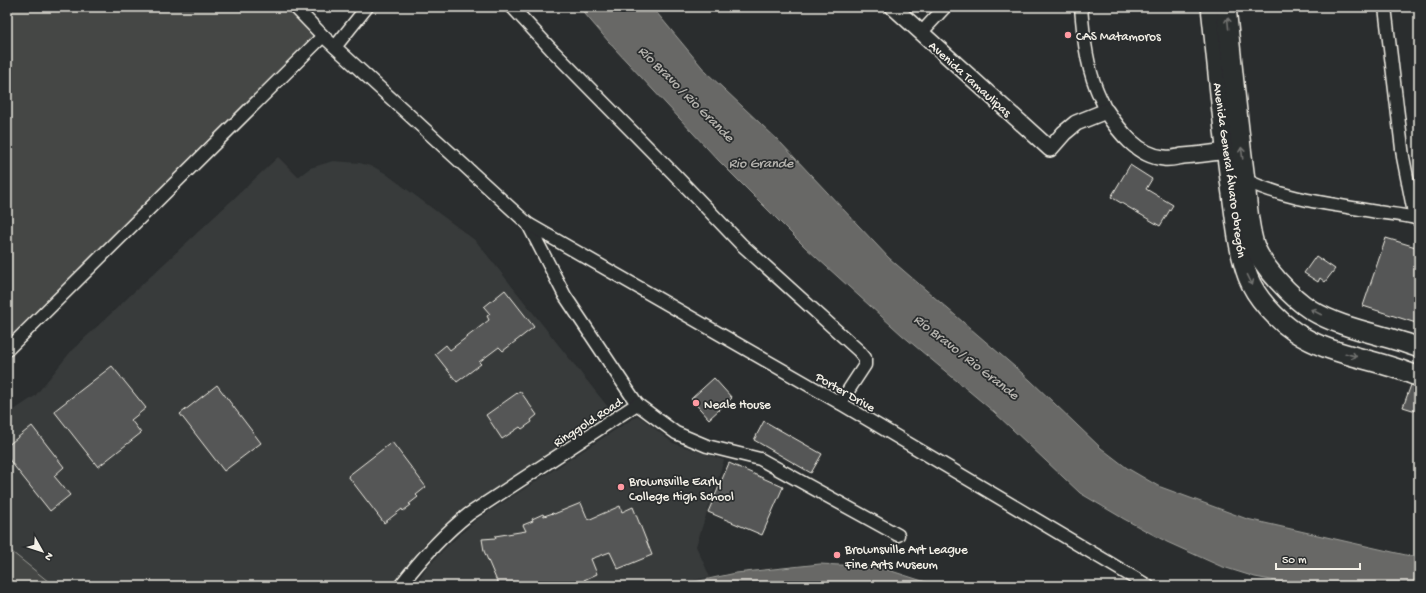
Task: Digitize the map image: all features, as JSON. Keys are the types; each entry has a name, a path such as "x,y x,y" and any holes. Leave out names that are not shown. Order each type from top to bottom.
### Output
{"main road":[{"name":"Avenida General Álvaro Obregón","path":"1212,7 1224,54 1254,245 1262,260 1294,298 1312,310 1338,322 1419,348"},
{"name":"Avenida General Álvaro Obregón","path":"1226,7 1224,54 1226,151 1241,256 1257,294 1268,307 1294,331 1313,343 1414,375"}],"street":[{"path":"295,7 323,36 528,224 565,296 637,404"},
{"path":"335,47 367,7"},
{"path":"512,7 741,244 865,358 865,365 840,403"},
{"name":"Avenida Tamaulipas","path":"893,7 1050,149 1064,133 1076,123 1106,111"},
{"path":"921,33 945,7"},
{"path":"1080,7 1087,52 1095,87 1106,111 1130,140 1140,149 1155,156 1165,158 1226,151"},
{"path":"1245,180 1282,195 1417,219 1403,157 1385,7"},
{"path":"7,350 323,36"},
{"name":"Porter Drive","path":"528,224 840,403 1148,586"},
{"name":"Ringgold Road","path":"400,586 427,553 451,529 469,514 637,404 676,433 707,446 760,459 898,535"}],"shaded area":[{"path":"7,7 295,7 323,36 7,352"},
{"path":"278,157 298,177 310,168 333,161 360,163 374,167 385,173 476,241 608,407 607,416 492,491 426,542 392,586 7,586 7,419 14,410 35,396 72,350"},
{"name":"Brownsville Early College High School","path":"638,416 673,443 724,460 696,546 710,577 664,586 415,586 426,569 442,551 476,520"},
{"path":"7,548 54,586 7,586"}],"water":[{"name":"Rio Grande","path":"579,7 652,7 706,72 780,142 889,258 1030,380 1101,448 1127,468 1158,486 1247,519 1419,558 1419,586 1303,586 1255,577 1220,566 1167,542 1080,493 994,412 902,335 805,247 719,161 615,49"},
{"path":"820,564 879,567 938,586 676,586 736,573"}],"building":[{"path":"1130,165 1152,179 1146,189 1173,205 1160,226 1111,197"},
{"path":"1386,238 1419,248 1419,275 1415,287 1419,288 1419,324 1363,306"},
{"path":"1316,256 1335,269 1325,282 1320,278 1318,282 1304,273"},
{"path":"505,290 534,327 503,351 499,347 479,362 481,364 457,382 435,354 446,345 450,350 489,320 487,316 490,314 484,307"},
{"path":"112,366 146,408 131,420 141,433 98,467 54,411"},
{"path":"714,378 732,398 709,419 691,399"},
{"path":"1419,384 1419,412 1403,407 1411,385"},
{"path":"217,385 261,443 224,471 180,414"},
{"path":"520,391 537,415 531,420 532,422 522,429 520,427 502,439 486,415"},
{"path":"764,421 822,454 811,473 754,440"},
{"path":"32,426 64,467 54,476 70,495 50,511 7,457 7,446"},
{"path":"392,442 426,487 416,495 418,497 409,504 411,505 403,511 402,509 384,523 348,476"},
{"path":"729,463 783,487 762,535 708,512"},
{"path":"581,503 588,520 620,506 622,512 633,507 652,555 618,569 610,552 591,559 597,574 584,580 585,584 579,586 499,586 484,551 482,539 496,538 495,536 526,531 523,525 533,521 532,519 543,514 544,516 554,514"}],"place":[{"name":"CAS Matamoros","path":"1068,35"},
{"name":"Neale House","path":"696,403"},
{"name":"Brownsville Early College High School","path":"621,487"},
{"name":"Brownsville Art League Fine Arts Museum","path":"837,555"}],"water label":[{"name":"Río Bravo / Rio Grande","path":"687,93"},
{"name":"Río Bravo / Rio Grande","path":"967,356"}]}
